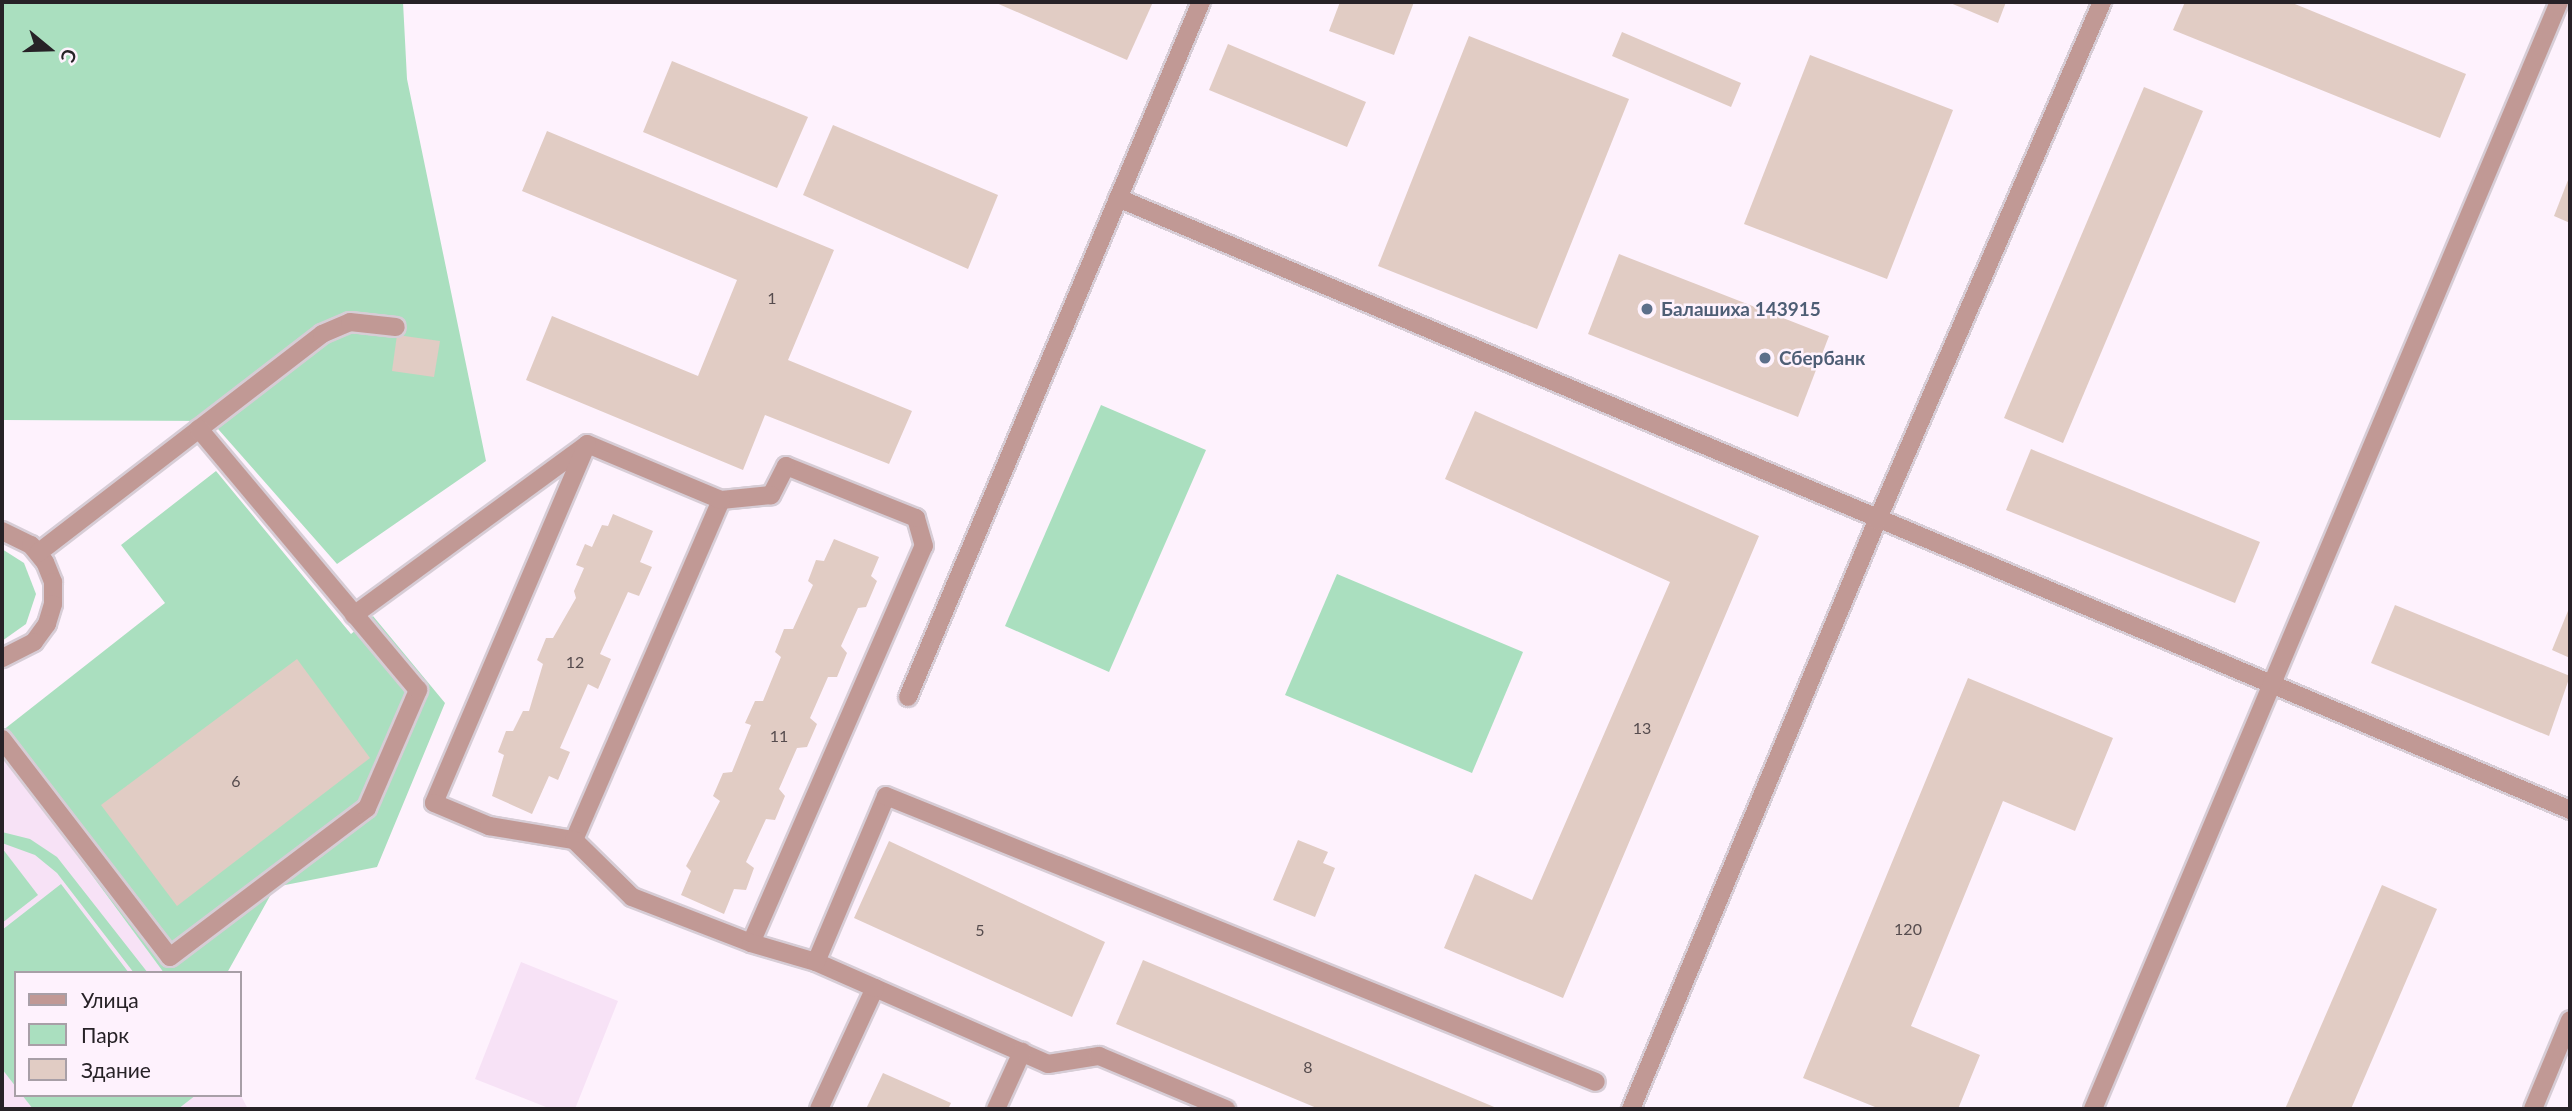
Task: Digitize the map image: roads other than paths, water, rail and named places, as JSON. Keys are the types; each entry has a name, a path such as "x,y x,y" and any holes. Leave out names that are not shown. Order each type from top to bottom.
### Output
{"street":[{"path":"908,697 1201,2"},
{"path":"1631,1109 1877,521 2102,2"},
{"path":"2093,1109 2558,5"},
{"path":"1118,198 1877,521 2570,810"},
{"path":"38,553 322,334 350,322 396,327"},
{"path":"2,739 170,957 367,808 418,690 239,487 199,429"},
{"path":"354,615 587,444"},
{"path":"587,444 721,500 771,495 786,467 916,518 924,546 751,943"},
{"path":"587,444 435,803 489,825 574,840 632,897 751,943 816,962 1048,1064 1099,1056 1226,1109"},
{"path":"574,840 721,500"},
{"path":"2,531 13,534 38,553 53,582 47,624 34,642 2,658"},
{"path":"816,962 886,796 1596,1082"},
{"path":"819,1109 875,988"},
{"path":"2533,1109 2570,1020"},
{"path":"996,1109 1022,1052"}],"place":[{"name":"Балашиха 143915","path":"1647,309"},
{"name":"Сбербанк","path":"1765,358"}]}
